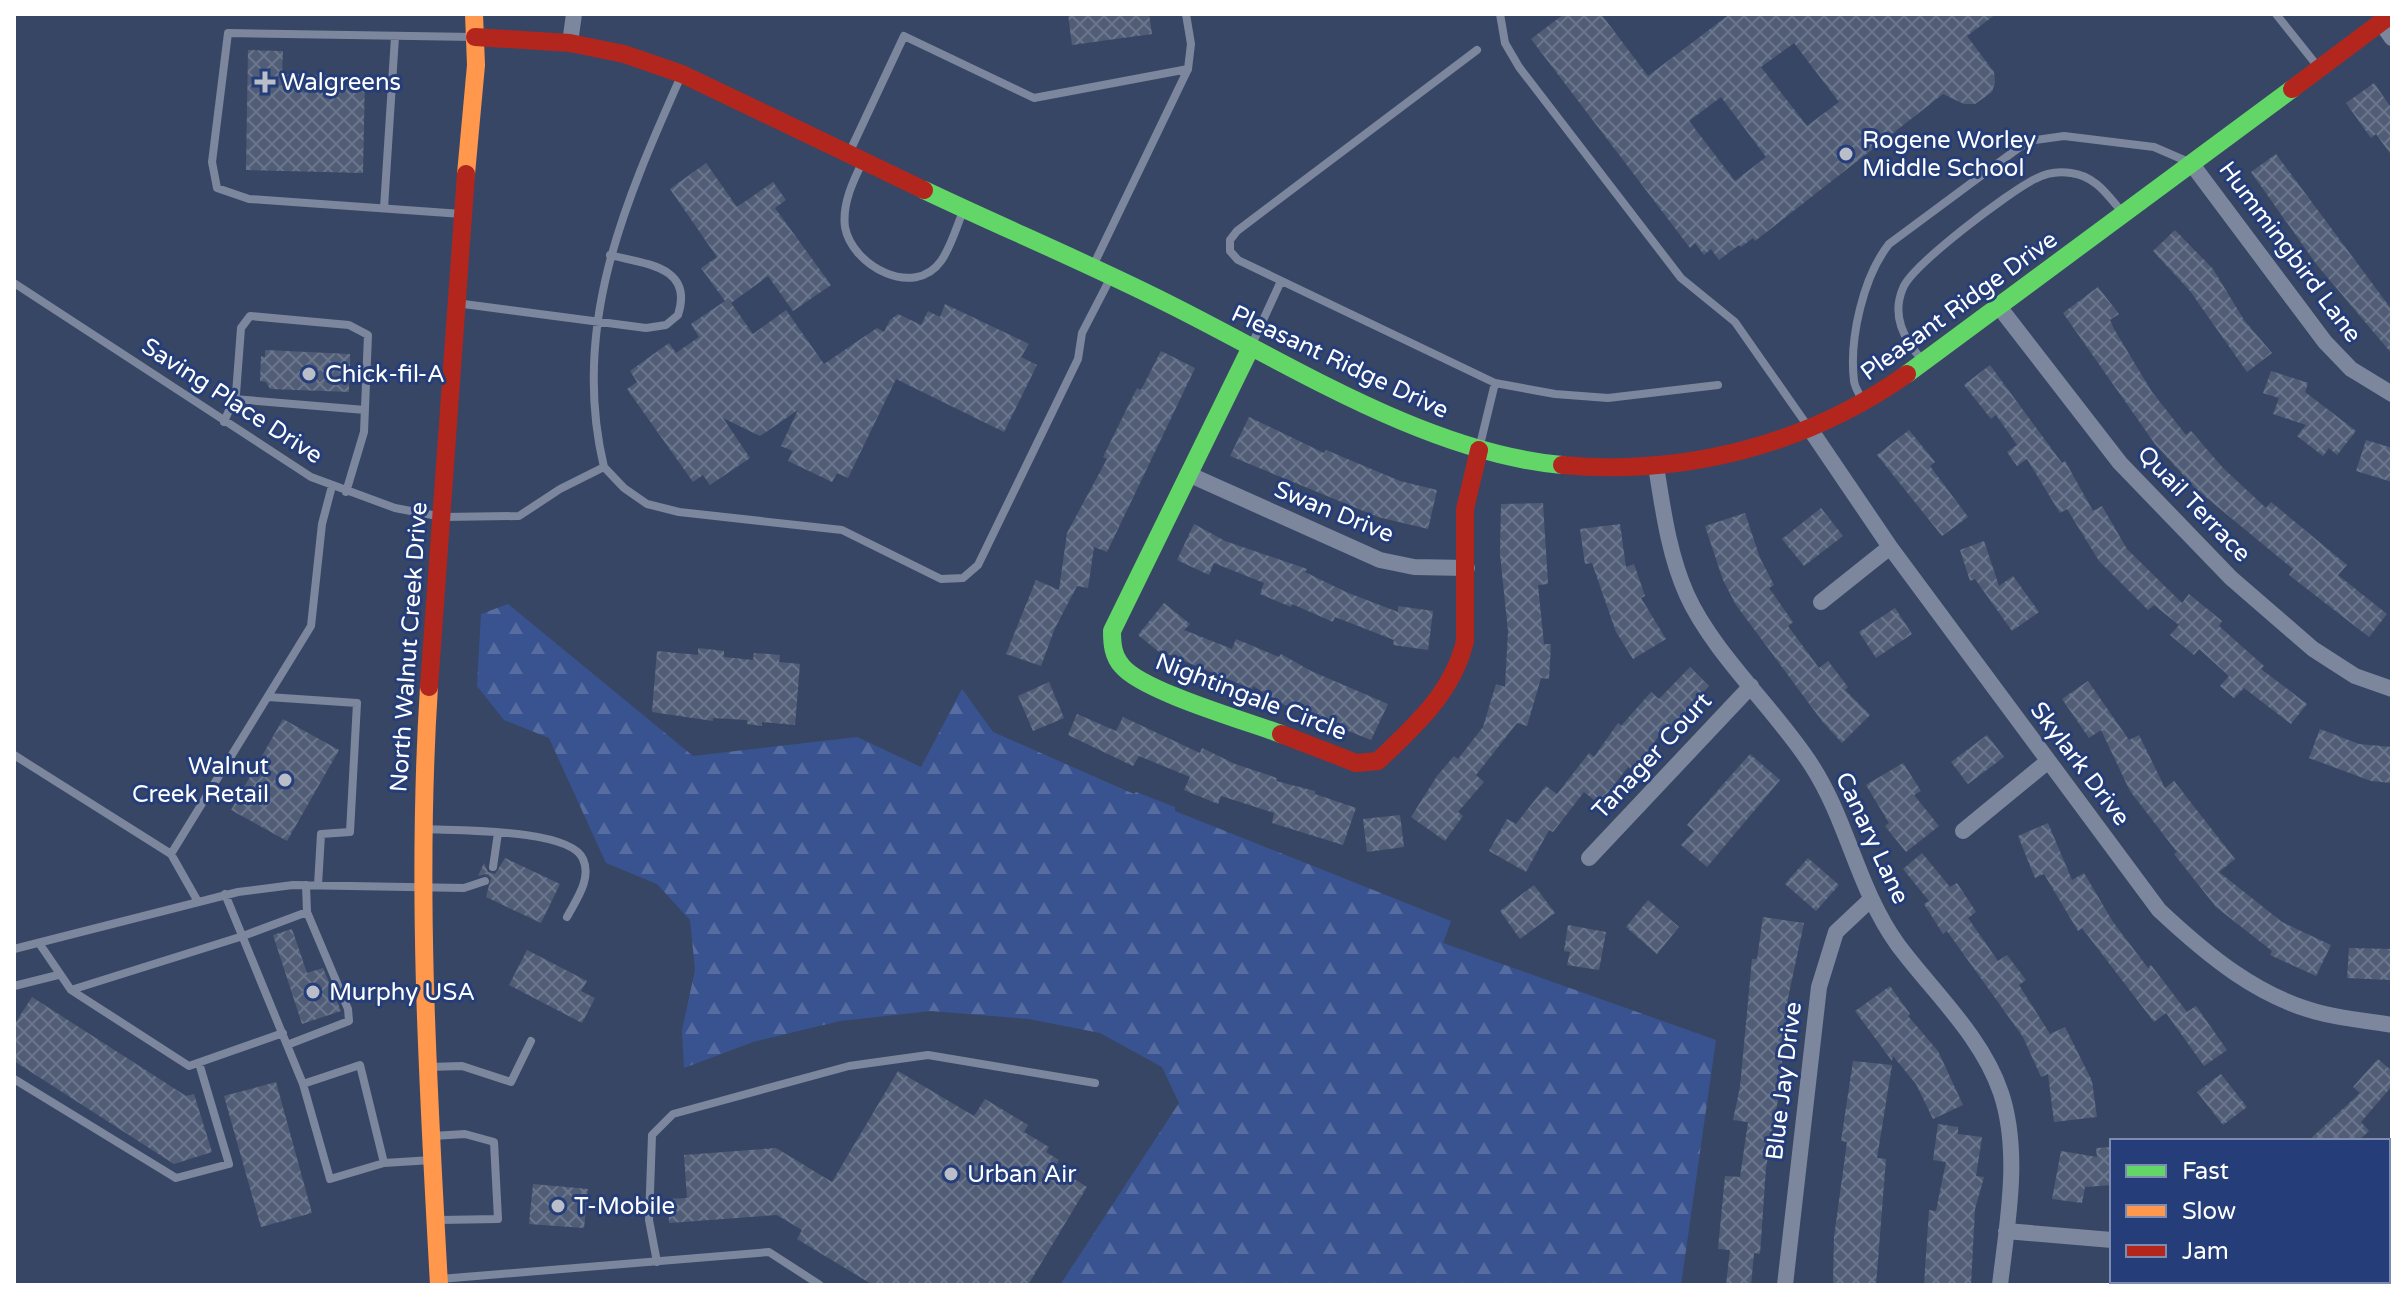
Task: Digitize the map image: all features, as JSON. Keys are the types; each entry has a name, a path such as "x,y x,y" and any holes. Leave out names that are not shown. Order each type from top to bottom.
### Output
{"street":[{"name":"North Walnut Creek Drive","path":"439,1282 428,1067 422,829 455,303 465,214 474,14"},
{"path":"570,43 574,14"},
{"name":"Pleasant Ridge Drive","path":"475,37 570,43 624,54 682,74 964,209 1112,275 1418,429 1479,450 1542,463 1609,469 1720,457 1810,429 1865,404 1925,364 2319,69 2388,25"},
{"name":"Hummingbird Lane","path":"2191,163 2325,342 2351,369 2392,394"},
{"name":"Quail Terrace","path":"2000,308 2120,463 2231,578 2313,649 2355,676 2392,689"},
{"name":"Nightingale Circle","path":"1251,347 1112,631 1112,648 1118,666 1136,679 1356,763 1378,761 1422,717 1453,678 1465,634 1465,509 1479,450"},
{"name":"Skylark Drive","path":"1810,429 1890,547 2159,910 2206,954 2280,998 2323,1014 2392,1025"},
{"name":"Canary Lane","path":"1656,466 1670,546 1687,596 1811,765 1829,797 1870,900 1899,945 1985,1059 2002,1094 2011,1152 2000,1285"},
{"name":"Swan Drive","path":"1188,474 1380,560 1414,567 1467,568"},
{"path":"1821,602 1890,547"},
{"name":"Tanager Court","path":"1589,858 1751,686"},
{"path":"1963,831 2047,762"},
{"name":"Blue Jay Drive","path":"1785,1285 1819,987 1836,932 1870,900"},
{"path":"2006,1231 2110,1240"}],"lane":[{"path":"1093,266 1188,69 1191,44 1186,14"},
{"path":"1500,14 1505,43 1519,67 1681,278 1735,322 1810,429"},
{"path":"2276,14 2319,69"},
{"path":"465,214 249,199 217,188 212,162 228,33 475,37"},
{"path":"964,209 940,263 902,278 884,274 854,248 845,229 845,210 856,157 904,36 1034,98 1188,69"},
{"path":"384,208 395,37"},
{"path":"1477,50 1230,240 1230,251 1238,260 1495,383 1555,394 1608,398 1718,385"},
{"path":"682,74 631,191 610,255 597,319 593,421 604,467 624,488 647,504 679,512 842,530 941,579 963,578 978,565 1078,359 1082,333 1112,275"},
{"path":"1865,404 1854,383 1865,285 1874,263 1889,244 2028,141 2064,136 2154,147 2191,163"},
{"path":"1925,364 1900,329 1898,313 1903,287 1918,267 2021,187 2054,172 2071,173 2096,182 2123,214"},
{"path":"455,303 597,319 646,328 666,325 678,315 682,302 681,289 674,277 661,268 610,255"},
{"path":"1251,347 1281,281"},
{"name":"Saving Place Drive","path":"14,283 311,477 395,508 443,517 519,516 560,489 604,467"},
{"path":"224,422 234,399 241,328 250,316 349,325 368,335 364,432 346,492"},
{"path":"1479,450 1495,383"},
{"path":"234,399 365,410"},
{"path":"171,854 311,626 322,524 332,486"},
{"path":"268,697 357,703 350,832 321,834 318,885"},
{"path":"14,755 171,854 197,900"},
{"path":"422,829 520,834 573,847 583,857 585,884 567,917"},
{"path":"493,867 498,833"},
{"path":"14,949 225,894 306,885 464,888 485,881"},
{"path":"287,1045 349,1021 348,1009 307,912 306,885"},
{"path":"225,894 303,1084 330,1179 384,1163 433,1160"},
{"path":"71,990 243,936 307,912"},
{"path":"39,943 71,990 189,1066 283,1033"},
{"path":"14,986 58,975"},
{"path":"428,1067 462,1066 511,1082 531,1041"},
{"path":"657,1262 649,1220 652,1135 673,1114 849,1066 928,1055 1095,1083"},
{"path":"14,1079 176,1178 229,1164 199,1063"},
{"path":"303,1084 360,1065 384,1163"},
{"path":"432,1136 465,1134 494,1142 498,1219 436,1220"},
{"path":"439,1282 769,1252 820,1285"},
{"path":"530,1274 531,1285"}],"green space":[{"path":"508,604 693,756 857,737 921,767 962,689 993,732 1134,794 1136,792 1175,807 1175,811 1451,921 1443,943 1716,1040 1681,1285 1060,1285 1179,1103 1162,1067 1100,1033 1029,1019 931,1011 840,1021 753,1042 684,1068 682,1030 695,970 690,920 657,884 606,863 549,738 504,720 477,686 481,614"}],"building":[{"path":"1068,14 1149,14 1152,34 1072,45"},
{"path":"1564,14 1601,14 1648,76 1730,14 1996,14 1967,36 1994,72 1995,82 1992,92 1975,104 1964,104 1943,94 1755,241 1753,238 1741,247 1739,245 1719,260 1711,249 1704,255 1695,243 1690,248 1531,39","holes":["1794,43 1839,102 1807,126 1761,67","1721,97 1766,157 1735,181 1689,121"]},
{"name":"Walgreens","path":"248,50 283,51 282,74 365,76 363,173 246,170"},
{"path":"2374,83 2392,109 2392,156 2376,134 2371,138 2346,103"},
{"path":"2276,154 2392,310 2392,354 2317,265 2251,172"},
{"path":"706,163 737,207 773,182 786,200 775,208 831,285 793,311 768,276 731,303 753,334 786,310 824,364 877,328 884,332 890,320 898,314 921,325 928,311 940,317 945,304 1029,344 1021,357 1037,365 1004,432 896,379 848,478 837,473 832,482 788,461 793,451 781,446 798,410 760,436 723,418 750,458 710,485 703,475 693,482 627,389 637,382 630,371 669,343 676,353 699,337 691,324 725,301 701,268 717,257 670,189"},
{"path":"2175,230 2213,269 2244,320 2272,353 2247,372 2190,291 2153,251"},
{"path":"2098,287 2119,314 2110,320 2114,329 2152,392 2186,435 2191,431 2223,468 2266,508 2271,502 2347,565 2338,575 2387,614 2369,637 2289,575 2293,569 2196,489 2155,444 2063,313"},
{"name":"Chick-fil-A","path":"265,350 350,354 350,367 358,368 358,382 349,382 349,392 270,389 266,382 260,381 261,356 265,357"},
{"path":"1161,351 1195,368 1107,552 1094,547 1088,588 1077,586 1055,628 1041,666 1006,654 1036,580 1059,590 1067,533 1107,459 1103,457 1137,388 1141,390"},
{"path":"1990,365 2062,463 2065,461 2093,511 2102,506 2127,549 2182,603 2189,594 2222,621 2219,626 2264,666 2261,669 2307,704 2291,724 2244,688 2234,698 2220,686 2229,676 2199,649 2194,655 2170,635 2179,625 2154,605 2148,610 2099,561 2067,509 2060,513 2027,459 2017,466 2007,452 2017,445 1996,415 1991,419 1964,385"},
{"path":"2271,371 2308,383 2305,392 2356,431 2337,455 2329,448 2323,456 2297,436 2306,425 2273,414 2279,398 2263,393"},
{"path":"1249,417 1324,453 1326,450 1400,481 1437,490 1428,529 1378,517 1230,456"},
{"path":"1909,430 1935,462 1930,466 1968,517 1942,536 1877,455"},
{"path":"2366,440 2392,448 2392,482 2356,471"},
{"path":"1543,503 1548,584 1538,585 1544,644 1551,644 1549,679 1541,678 1527,726 1517,723 1476,775 1484,782 1458,812 1463,816 1445,841 1411,817 1437,776 1454,756 1458,759 1483,727 1496,684 1505,687 1508,631 1500,554 1501,504"},
{"path":"1821,508 1843,536 1804,566 1782,539"},
{"path":"1745,513 1760,558 1774,585 1769,588 1793,622 1788,626 1819,668 1828,661 1848,687 1845,690 1870,715 1842,743 1822,721 1736,605 1723,580 1705,526"},
{"path":"1194,524 1225,541 1307,569 1305,572 1346,592 1398,612 1398,606 1433,611 1428,650 1393,645 1394,640 1335,617 1333,622 1292,604 1291,607 1260,594 1264,583 1214,563 1209,575 1177,560"},
{"path":"1620,524 1626,567 1634,564 1645,596 1641,598 1666,639 1633,659 1616,632 1592,563 1585,564 1580,529"},
{"path":"1984,541 1999,586 2013,576 2039,612 2012,631 1975,579 1970,581 1960,550"},
{"path":"1164,603 1190,624 1184,630 1232,649 1236,639 1279,657 1281,654 1311,671 1388,704 1371,740 1288,707 1253,686 1252,689 1165,653 1163,655 1138,635"},
{"path":"1895,608 1912,634 1876,658 1859,632"},
{"path":"698,648 724,651 724,657 753,660 754,653 780,655 779,662 800,664 795,725 762,722 762,726 747,724 747,720 713,718 713,721 652,712 657,651 698,655"},
{"path":"1690,667 1709,686 1661,740 1658,737 1634,771 1628,767 1599,804 1584,792 1553,832 1549,830 1526,872 1489,851 1507,819 1516,824 1546,786 1557,794 1589,753 1594,757 1618,723 1621,726 1651,692 1659,699"},
{"path":"2088,681 2129,740 2139,735 2165,788 2174,781 2235,859 2219,872 2282,922 2331,945 2316,976 2270,955 2272,951 2216,907 2174,854 2177,852 2130,791 2101,730 2089,738 2062,699"},
{"path":"1049,682 1064,718 1033,731 1018,696"},
{"path":"1077,714 1116,731 1123,717 1200,753 1202,748 1235,764 1277,778 1276,781 1315,791 1315,794 1356,808 1343,845 1272,823 1274,813 1221,796 1218,804 1184,790 1190,777 1139,756 1133,766 1068,735"},
{"name":"Walnut Creek Retail","path":"283,719 339,750 287,841 231,810"},
{"path":"2320,729 2359,744 2392,747 2392,783 2371,781 2309,758"},
{"path":"1987,735 2004,757 1968,784 1951,762"},
{"path":"1750,754 1780,780 1707,867 1681,845 1694,831 1687,825"},
{"path":"1903,763 1921,791 1914,795 1939,826 1906,852 1885,826 1889,823 1866,785"},
{"path":"1400,815 1404,847 1367,852 1363,819"},
{"path":"2048,823 2072,880 2084,873 2113,922 2148,968 2151,965 2187,1012 2196,1006 2227,1050 2204,1066 2166,1013 2154,1022 2082,928 2078,931 2044,874 2035,878 2018,836"},
{"path":"1922,853 1950,887 1957,883 1976,912 1968,918 1998,961 2007,955 2026,980 2019,985 2050,1034 2065,1027 2092,1081 2097,1117 2054,1122 2048,1074 2041,1077 2023,1037 1947,931 1943,934 1924,904 1929,901 1903,869"},
{"path":"505,858 560,884 541,923 486,897 491,878 486,874 478,876 484,863 488,872 495,874"},
{"path":"1808,858 1839,885 1816,911 1785,884"},
{"path":"1534,885 1555,913 1520,939 1500,911"},
{"path":"1648,900 1679,927 1657,954 1626,927"},
{"path":"1763,917 1804,923 1788,998 1779,1093 1766,1168 1760,1254 1754,1253 1751,1285 1726,1285 1730,1250 1718,1249 1725,1176 1740,1177 1748,1122 1733,1120 1740,1087 1752,959 1757,959"},
{"path":"1568,925 1606,932 1599,970 1567,965 1570,952 1564,951"},
{"name":"Murphy USA","path":"292,929 307,973 323,968 341,1011 302,1024 273,935"},
{"path":"2349,948 2392,949 2390,980 2347,978"},
{"path":"527,950 587,981 581,991 595,998 582,1023 509,985"},
{"path":"1890,986 1910,1014 1908,1016 1938,1051 1963,1105 1933,1119 1916,1084 1893,1056 1892,1061 1855,1011"},
{"path":"32,997 186,1096 194,1094 212,1152 174,1164 14,1061 14,1025"},
{"path":"2378,1059 2392,1071 2392,1086 2361,1122 2369,1131 2360,1139 2310,1139 2360,1093 2353,1087"},
{"path":"1853,1061 1892,1065 1877,1158 1886,1159 1876,1285 1833,1285 1834,1237 1847,1142 1841,1141"},
{"name":"Urban Air","path":"898,1071 974,1116 985,1099 1028,1125 1024,1132 1049,1147 1046,1152 1059,1160 1055,1167 1087,1187 1028,1285 873,1285 797,1239 802,1230 777,1215 669,1223 668,1199 687,1198 684,1155 776,1148 832,1182"},
{"path":"2221,1074 2247,1107 2223,1125 2197,1092"},
{"path":"276,1082 312,1213 261,1227 224,1096"},
{"path":"1938,1124 1958,1127 1958,1134 1982,1137 1976,1176 1984,1177 1975,1209 1971,1285 1924,1285 1929,1210 1936,1211 1946,1162 1933,1160"},
{"path":"2110,1147 2110,1185 2085,1187 2082,1203 2052,1199 2061,1151 2097,1157 2096,1148"},
{"name":"T-Mobile","path":"533,1184 588,1189 584,1228 529,1224"}],"traffic: fast":[{"path":"1907,374 2292,89"},
{"path":"924,190 1140,290 1312,379 1411,425 1512,457 1562,465"},
{"path":"1251,347 1112,631 1112,641 1119,662 1133,676 1172,695 1281,734"}],"traffic: slow":[{"path":"466,174 476,65 474,14"},
{"path":"429,687 424,912 439,1285"}],"traffic: jam":[{"path":"2292,89 2392,14"},
{"path":"475,37 570,43 624,54 682,74 924,190"},
{"path":"429,687 466,174"},
{"path":"1562,465 1653,465 1698,460 1743,450 1828,420 1907,374"},
{"path":"1281,734 1356,763 1378,761 1419,721 1442,692 1452,676 1465,641 1465,509 1479,450"}],"place":[{"name":"Walgreens","path":"265,82"},
{"name":"Rogene Worley Middle School","path":"1846,154"},
{"name":"Chick-fil-A","path":"309,374"},
{"name":"Walnut Creek Retail","path":"285,780"},
{"name":"Murphy USA","path":"313,992"},
{"name":"Urban Air","path":"951,1174"},
{"name":"T-Mobile","path":"558,1206"}]}
